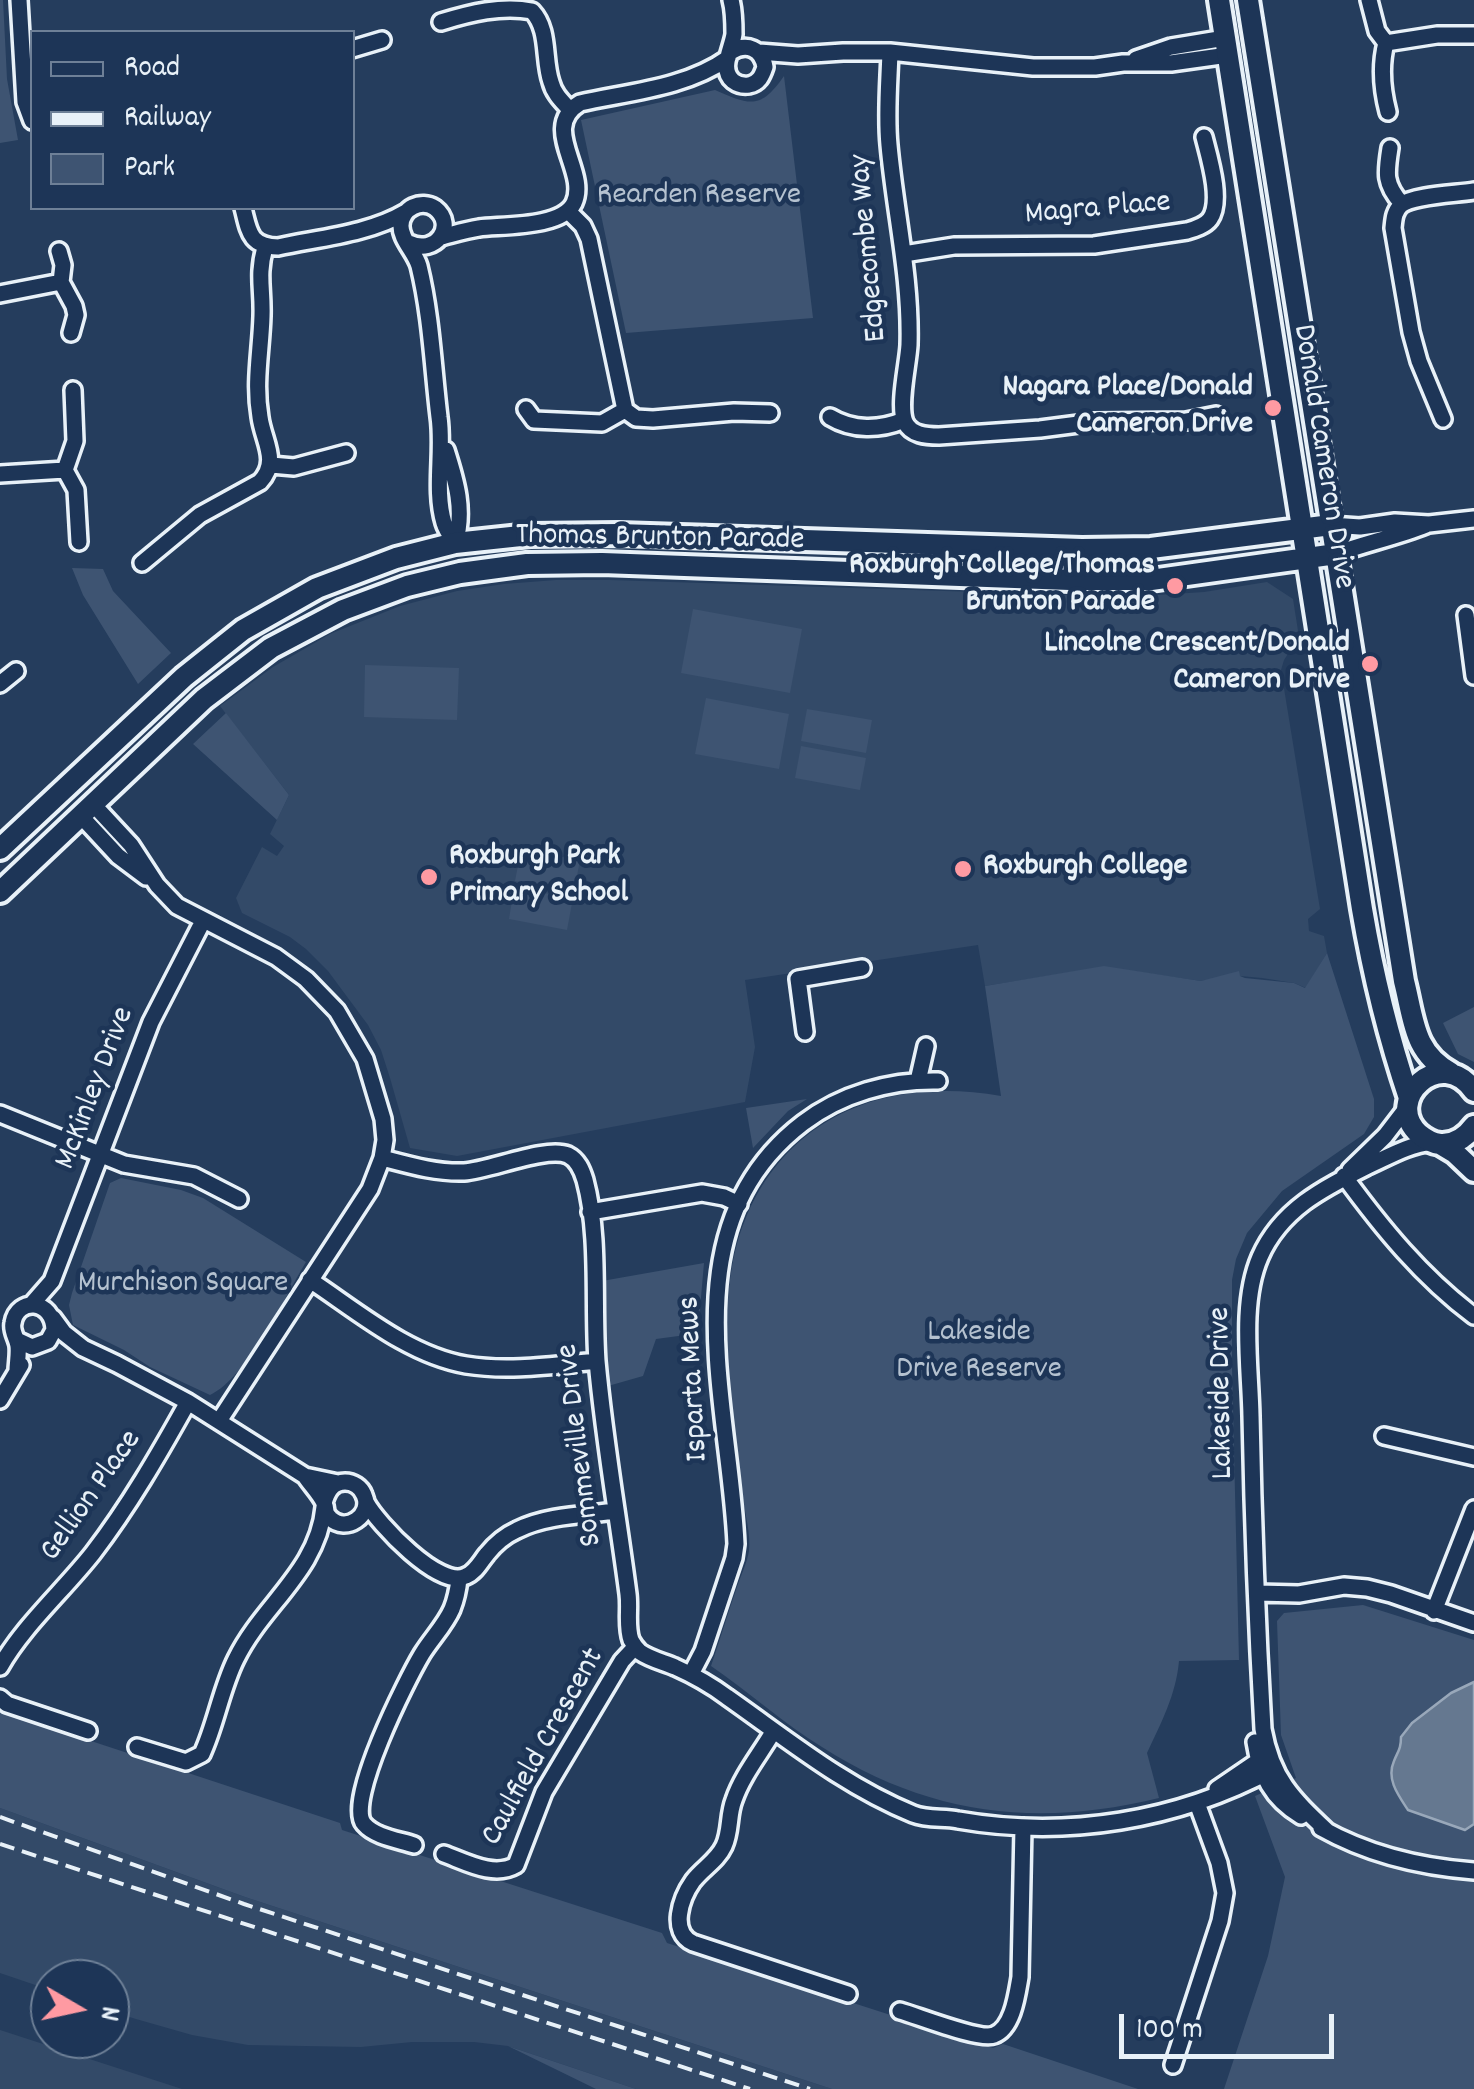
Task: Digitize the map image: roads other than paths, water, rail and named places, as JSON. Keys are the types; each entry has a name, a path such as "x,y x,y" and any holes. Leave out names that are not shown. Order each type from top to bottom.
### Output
{"street":[{"path":"19,0 30,115"},
{"name":"Donald Cameron Drive","path":"1219,0 1372,968 1409,1102 1409,1118 1422,1137 1436,1143"},
{"name":"Donald Cameron Drive","path":"1248,0 1404,981 1421,1048 1433,1064 1462,1078 1474,1092"},
{"path":"1369,0 1377,31 1386,43"},
{"path":"441,22 535,6 544,28 551,84 570,110"},
{"path":"733,7 765,68 761,78"},
{"path":"733,7 726,71 734,82"},
{"path":"1386,43 1437,35 1474,35"},
{"path":"355,48 382,40"},
{"path":"693,78 742,47 798,55 890,52 1033,67 1095,67 1171,63 1226,46 1255,42"},
{"path":"1386,43 1382,60 1388,112"},
{"name":"Edgecombe Way","path":"890,52 888,142 910,308 904,420"},
{"path":"367,229 425,248 439,239 478,228 530,224 559,216 575,201 564,120 580,103 693,78 717,78 748,85 798,55"},
{"name":"Magra Place","path":"904,254 954,246 1094,245 1200,227 1210,218 1214,202 1213,172 1204,136"},
{"path":"1390,148 1387,182 1402,204"},
{"path":"1442,419 1411,332 1394,215 1402,204 1412,200 1474,191"},
{"path":"243,210 256,244 278,248 388,223 426,204 454,221 478,228"},
{"path":"424,296 430,259 443,222 436,210"},
{"path":"568,211 589,239 626,410 636,418 653,420 734,412 770,413"},
{"path":"406,212 401,230 418,262 442,436 458,492 454,530 460,573"},
{"path":"142,563 200,515 260,482 271,465 256,387 262,314 260,268 266,247"},
{"path":"59,250 63,265 61,282 76,315 71,332"},
{"path":"0,294 61,282"},
{"path":"73,390 75,441 65,470 76,490 79,542"},
{"path":"526,409 534,420 602,424 626,410"},
{"path":"830,418 875,429 904,420 911,430 924,436 938,436 1094,422 1186,421 1216,415"},
{"path":"271,465 294,466 346,453"},
{"path":"0,474 65,470"},
{"path":"1331,525 1360,528 1394,522 1429,524 1474,519"},
{"path":"1336,554 1429,524"},
{"name":"Thomas Brunton Parade","path":"0,849 184,677 243,630 317,588 396,558 432,549 454,530 483,540 530,534 618,534 1082,550 1151,548 1331,525"},
{"name":"Thomas Brunton Parade","path":"0,892 204,699 271,648 342,610 406,586 460,573 527,564 1151,580 1336,554"},
{"path":"1466,615 1474,676"},
{"path":"0,684 16,671"},
{"path":"65,787 131,845 157,885 177,906 258,947 321,992 356,1042 371,1074 383,1119 382,1158 370,1190 219,1421"},
{"name":"McKinley Drive","path":"52,1316 52,1281 100,1155 151,1022 203,921"},
{"path":"805,1032 798,979 862,968"},
{"path":"918,1081 926,1046"},
{"path":"1409,1102 1421,1081 1430,1075 1451,1074"},
{"name":"Isparta Mews","path":"691,1674 703,1650 735,1552 715,1320 723,1252 739,1204 775,1148 812,1116 860,1092 887,1085 938,1081"},
{"name":"Lakeside Drive","path":"1344,1176 1385,1136 1409,1102"},
{"path":"0,1114 100,1155 146,1169 194,1176 239,1199"},
{"path":"1436,1143 1451,1144 1474,1126"},
{"path":"1436,1143 1474,1170"},
{"name":"Lakeside Drive","path":"1436,1143 1416,1144 1394,1153 1344,1176 1306,1200 1287,1216 1267,1244 1252,1279 1248,1313 1263,1729 1265,1765 1326,1832 1400,1861 1474,1871"},
{"name":"Sommeville Drive","path":"382,1158 430,1170 463,1172 534,1156 566,1154 580,1165 590,1212 598,1361 628,1594 629,1631 635,1647"},
{"path":"1344,1176 1380,1226 1417,1266 1474,1316"},
{"path":"590,1212 702,1194 739,1204"},
{"path":"310,1280 397,1338 427,1354 462,1364 500,1368 598,1361"},
{"name":"McKinley Drive","path":"27,1307 52,1281"},
{"path":"0,1307 42,1307 82,1348 188,1402 305,1476 357,1485 388,1532 450,1578 472,1572 497,1544 520,1528 616,1511"},
{"path":"16,1371 13,1322 27,1307"},
{"path":"0,1400 16,1371 48,1341 54,1330 52,1316"},
{"path":"0,1317 26,1346 82,1348"},
{"name":"Gellion Place","path":"0,1667 123,1512 188,1402"},
{"path":"1384,1436 1474,1457"},
{"path":"305,1476 336,1522 388,1532"},
{"path":"137,1747 186,1762 202,1754 236,1658 312,1549 322,1525 328,1490 338,1483"},
{"path":"312,1549 334,1530 363,1514 366,1502"},
{"path":"1434,1610 1474,1509"},
{"path":"414,1845 367,1827 361,1821 360,1803 381,1737 422,1654 451,1612 459,1578"},
{"path":"1257,1593 1299,1594 1344,1586 1391,1594 1474,1623"},
{"path":"635,1647 691,1674 837,1775 928,1818 1024,1827 1121,1822 1236,1789 1265,1765"},
{"name":"Caulfield Crescent","path":"444,1854 494,1871 506,1871 516,1865 544,1792 622,1661 635,1647"},
{"path":"0,1698 7,1704 88,1732"},
{"path":"773,1732 735,1796 724,1846 691,1884 678,1926 686,1940 693,1943 848,1994"},
{"path":"1173,2065 1225,1894 1219,1863 1197,1802"},
{"path":"900,2011 980,2036 995,2035 1003,2029 1020,1978 1024,1827"}],"railway":[{"path":"0,1817 244,1904 810,2089"},
{"path":"0,1844 750,2089"}],"place":[{"name":"Nagara Place/Donald Cameron Drive","path":"1273,408"},
{"name":"Roxburgh College/Thomas Brunton Parade","path":"1175,586"},
{"name":"Lincolne Crescent/Donald Cameron Drive","path":"1370,664"},
{"name":"Roxburgh College","path":"963,869"},
{"name":"Roxburgh Park Primary School","path":"429,877"}],"park label":[{"name":"Rearden Reserve","path":"699,198"},
{"name":"Murchison Square","path":"183,1286"},
{"name":"Lakeside Drive Reserve","path":"979,1354"}]}
